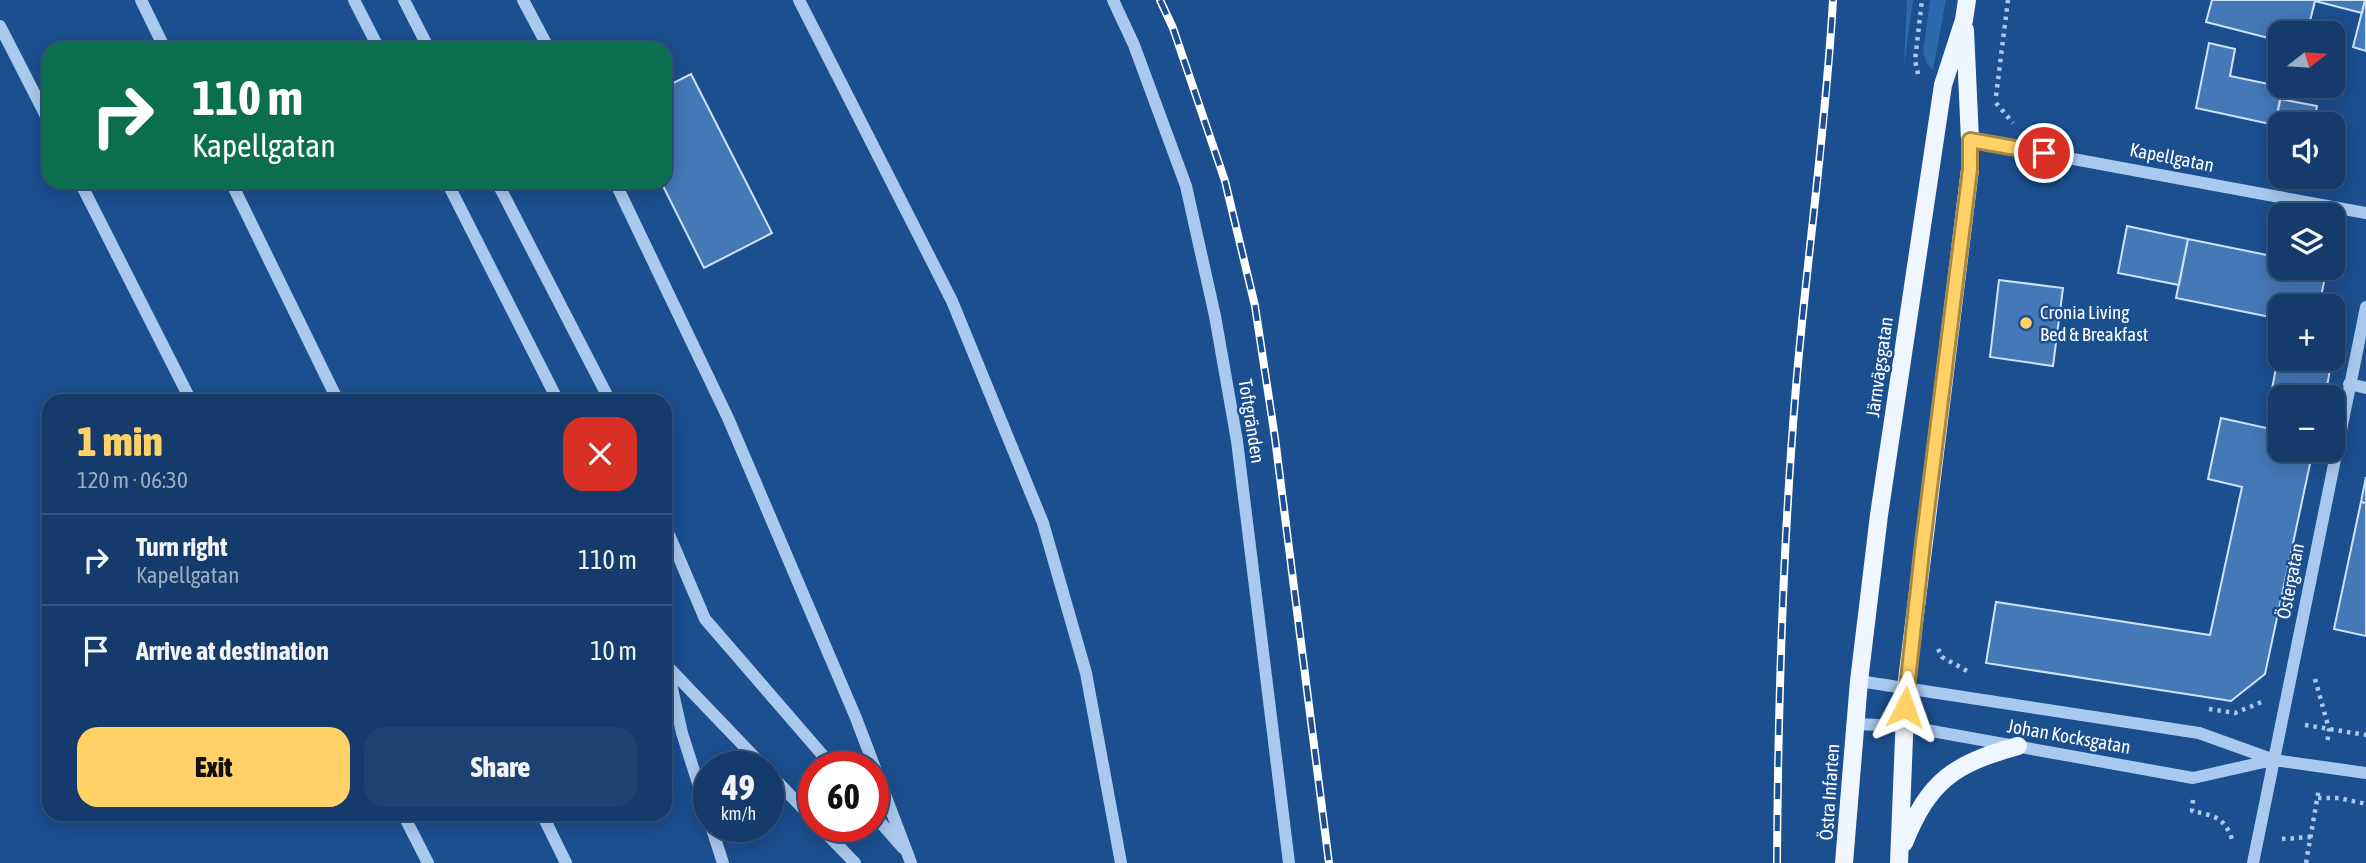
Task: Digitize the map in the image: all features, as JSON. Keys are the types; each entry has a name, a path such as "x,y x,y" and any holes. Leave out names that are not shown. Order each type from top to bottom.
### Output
{"main road":[{"name":"Järnvägsgatan","path":"1855,724 1879,515 1929,166 1943,85 1964,20 1967,0"},
{"name":"Järnvägsgatan","path":"1906,688 1968,182 1970,140 1964,20"},
{"path":"1899,860 1906,688"},
{"name":"Östra Infarten","path":"1844,863 1855,724"},
{"path":"1899,860 1916,814 1931,791 1948,776 1982,756 2018,746"}],"street":[{"path":"141,0 162,42"},
{"path":"354,0 375,42"},
{"path":"404,0 425,42"},
{"path":"523,0 545,42"},
{"path":"799,0 952,301 1043,523 1086,673 1121,863"},
{"name":"Toftgränden","path":"1113,0 1134,45 1186,186 1215,316 1237,441 1289,863"},
{"path":"0,26 42,108"},
{"name":"Kapellgatan","path":"1970,140 2366,213"},
{"path":"84,189 187,394"},
{"path":"234,189 335,394"},
{"path":"451,189 554,394"},
{"path":"500,189 606,394"},
{"path":"618,189 728,418 856,718 910,859"},
{"name":"Östergatan","path":"2253,863 2366,307"},
{"path":"2349,384 2366,388"},
{"path":"672,542 705,620 819,751"},
{"path":"672,668 749,751"},
{"name":"Johan Kocksgatan","path":"1859,681 2199,733 2274,760 2366,773"},
{"path":"672,689 693,768"},
{"name":"Johan Kocksgatan","path":"1855,724 1904,726 2193,778 2274,760"},
{"path":"784,789 798,803"},
{"path":"407,821 428,863"},
{"path":"545,821 566,863"},
{"path":"889,833 910,859"},
{"path":"716,842 723,863"},
{"path":"835,842 855,863"}],"path":[{"path":"1991,143 2008,0"},
{"path":"1934,638 1942,657 1967,671 1980,674"},
{"path":"2306,863 2329,729 2314,678"},
{"path":"2199,733 2203,708 2235,713 2262,701 2285,703"},
{"path":"2329,729 2366,734"},
{"path":"2193,778 2192,811 2211,815 2226,824 2233,841 2311,837"},
{"path":"2318,798 2339,798 2366,804"}],"shaded area":[{"path":"1907,0 1913,0 1904,66"},
{"path":"1930,0 1946,0 1933,70 1927,64 1923,52"}],"building":[{"path":"2212,0 2365,0 2362,13 2315,1 2310,21 2268,21 2268,38 2206,22"},
{"path":"2366,0 2366,51 2353,47"},
{"path":"2209,43 2235,49 2230,76 2268,84 2268,98 2281,98 2278,112 2268,112 2268,123 2196,108"},
{"path":"691,74 772,233 704,268 664,189 672,189 672,84"},
{"path":"2280,99 2317,106 2316,112 2278,112"},
{"path":"2127,226 2188,239 2179,285 2118,273"},
{"path":"2188,239 2267,255 2268,249 2268,280 2324,280 2322,294 2268,294 2268,317 2176,298"},
{"name":"Cronia Living Bed & Breakfast","path":"1999,280 2063,288 2053,366 1990,357"},
{"path":"2275,371 2330,371 2327,385 2273,385"},
{"path":"2221,418 2268,428 2268,462 2310,462 2265,674 2231,701 1986,663 1996,602 2210,635 2242,487 2208,479"},
{"path":"2366,477 2366,503 2361,502"},
{"path":"2361,502 2366,503 2366,636 2334,629"}],"railway":[{"path":"1160,0 1173,28 1225,181 1255,306 1275,438 1329,863"},
{"path":"1777,863 1780,680 1788,497 1833,0"}],"place":[{"name":"Cronia Living Bed & Breakfast","path":"2026,323"}],"route":[{"path":"1905,707 1970,169 1970,140 2044,153"}]}
